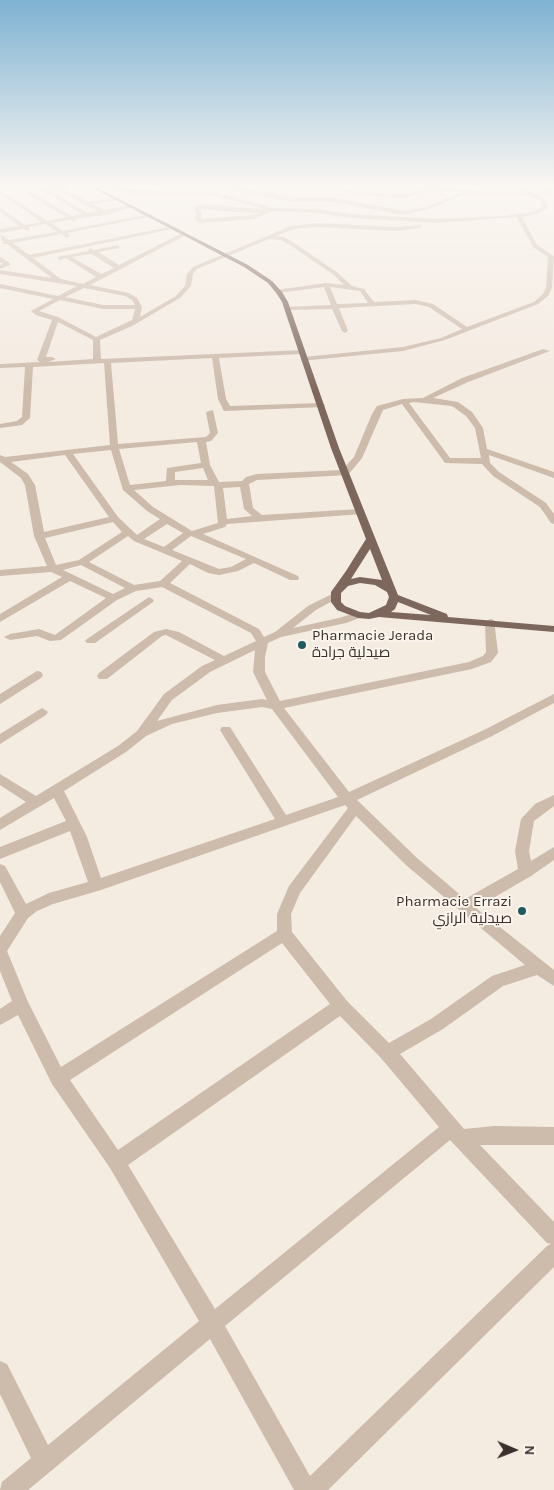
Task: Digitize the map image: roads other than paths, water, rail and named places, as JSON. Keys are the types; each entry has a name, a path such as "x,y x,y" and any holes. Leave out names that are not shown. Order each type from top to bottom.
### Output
{"main road":[{"path":"225,255 255,271 270,282 278,291 287,309 359,512 393,593 391,607 379,614"},
{"path":"370,540 351,572 336,592 336,602 340,608 358,615 379,614 554,628"},
{"path":"336,592 352,581 369,580 385,586 393,593 454,620"}],"street":[{"path":"24,255 59,281"},
{"path":"29,257 39,255"},
{"path":"64,255 100,276"},
{"path":"34,262 80,255"},
{"path":"97,255 118,268"},
{"path":"140,255 118,268 34,312 56,318 85,335 96,339 130,324 178,297 188,286 190,274 193,270 225,255"},
{"path":"307,255 336,274 350,287"},
{"path":"56,318 41,360 302,355 403,349 443,339 536,303 546,295 550,279 551,256 549,255"},
{"path":"0,259 8,264 0,267"},
{"path":"0,272 127,294 135,299 139,307 137,316 130,324"},
{"path":"0,286 109,307 139,307"},
{"path":"278,291 326,286 350,287 362,290 372,304"},
{"path":"326,286 345,331"},
{"path":"287,309 412,302 431,305 466,330"},
{"path":"96,339 114,447 126,488 136,498 166,520 294,578"},
{"path":"424,399 465,380 546,351"},
{"path":"215,356 222,399 227,409 321,405"},
{"path":"0,366 100,360"},
{"path":"0,426 19,423 26,418 29,365"},
{"path":"126,488 171,482 244,484 249,479 257,477 345,473 358,458 380,408 424,399 448,402 464,409 478,428 485,456 496,474 543,506 554,521"},
{"path":"403,402 448,461 485,456 523,463 554,475"},
{"path":"2,459 208,439 214,433 210,412"},
{"path":"201,439 206,465 216,484 223,522"},
{"path":"68,453 116,518 137,539 212,571 219,572 234,569 254,559"},
{"path":"2,459 25,476 30,484 39,536 53,569 113,598"},
{"path":"171,482 170,470 206,465"},
{"path":"244,484 249,509 260,518"},
{"path":"165,552 192,533 222,525 223,522 359,512"},
{"path":"39,536 116,518"},
{"path":"137,539 166,520"},
{"path":"0,573 53,569 82,562 128,532"},
{"path":"163,584 189,560"},
{"path":"82,562 133,588"},
{"path":"0,619 69,577"},
{"path":"10,636 39,632 50,638 56,638 113,598 133,588 163,584 250,627 263,643 259,657 260,672 276,706 351,804 412,862 464,907 549,971"},
{"path":"141,734 168,697 206,668 279,634 336,592"},
{"path":"91,641 149,600"},
{"path":"90,615 110,626"},
{"path":"279,634 342,621 358,615"},
{"path":"0,825 34,802 100,764 141,734 168,722 234,705 262,703 276,706 472,665 487,659 492,653 490,622"},
{"path":"103,676 158,634 166,632 175,634 223,660"},
{"path":"0,700 37,675"},
{"path":"306,1490 213,1325 116,1162 58,1078 21,1004 0,950 23,914 32,907 49,899 96,886 283,821 351,804 554,698"},
{"path":"0,740 42,712"},
{"path":"226,730 283,821"},
{"path":"0,779 34,802"},
{"path":"57,790 73,824 96,886"},
{"path":"526,872 522,852 528,819 540,808 554,800"},
{"path":"351,804 294,890 284,914 284,934 341,1006 387,1052 456,1133 554,1236"},
{"path":"0,854 73,824"},
{"path":"464,907 526,872 554,852"},
{"path":"0,870 12,889 23,914"},
{"path":"58,1078 284,934"},
{"path":"387,1052 412,1040 498,981 549,971"},
{"path":"0,1018 21,1004"},
{"path":"116,1162 341,1006"},
{"path":"10,1490 213,1325 456,1133 554,1136"},
{"path":"312,1490 554,1253"},
{"path":"0,1371 45,1462"}],"place":[{"name":"Pharmacie Jerada صيدلية جرادة","path":"302,645"},
{"name":"Pharmacie Errazi صيدلية الرازي","path":"522,911"}]}
